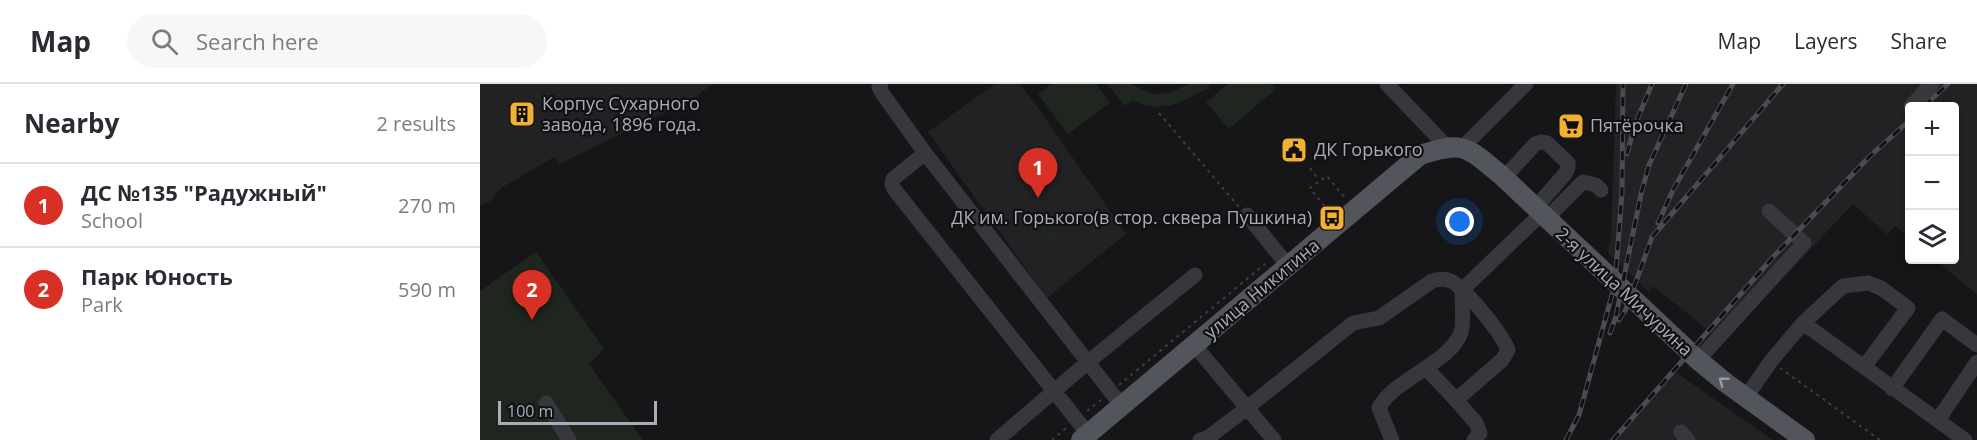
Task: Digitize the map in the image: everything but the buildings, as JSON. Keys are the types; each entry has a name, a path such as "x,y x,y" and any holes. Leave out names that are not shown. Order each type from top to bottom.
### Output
{"main road":[{"name":"2-я улица Мичурина","path":"1461,150 1504,178 1698,360 1805,440"},
{"name":"улица Никитина","path":"1082,431 1116,399 1195,346 1284,260 1420,155 1461,150"}],"street":[{"path":"881,84 879,87 882,93 925,153 1116,399"},
{"path":"1387,84 1461,150 1526,84"},
{"path":"1915,102 1932,84"},
{"path":"1504,178 1535,144 1547,143 1568,163 1568,168 1541,213"},
{"path":"925,153 893,179 894,189 1055,392 1082,431"},
{"path":"1392,440 1379,408 1384,398 1426,368 1456,342 1462,330 1462,290 1541,213 1583,182 1596,185 1601,190"},
{"path":"1698,360 1804,243 1769,211"},
{"path":"1246,215 1284,260"},
{"path":"997,440 1195,275"},
{"path":"1200,440 1209,437 1247,408 1353,322 1379,318 1432,281 1441,279 1450,281 1462,290 1504,340 1508,350 1502,360 1456,400"},
{"path":"1746,397 1803,323 1843,286 1868,283 1881,288 1908,308 1864,367"},
{"path":"1893,389 1942,319 1977,345"},
{"path":"1803,323 1965,440"},
{"path":"1195,346 1274,440"},
{"path":"1938,420 1977,362"},
{"path":"1426,368 1476,423 1480,433 1474,440"},
{"path":"546,403 569,440"}],"path":[{"path":"1159,113 1246,215"},
{"path":"1310,168 1320,181"},
{"path":"1329,212 1310,189 1327,176 1345,198"},
{"path":"1052,440 1082,431 1116,399 1284,260"},
{"path":"1771,362 1880,440"}],"shaded area":[{"path":"480,84 713,84 691,100 559,164 554,157 501,188 492,200 480,206"},
{"path":"995,84 1021,84 1126,234 1047,298 928,132"},
{"path":"1051,84 1096,84 1110,103 1068,134 1038,94"},
{"path":"1107,84 1130,84 1154,94 1169,93 1189,84 1211,84 1207,89 1179,103 1154,106 1132,101 1125,106"},
{"path":"1228,84 1271,84 1276,89 1229,129 1206,102"},
{"path":"1616,84 1977,84 1977,294 1940,264 1959,264 1959,102 1905,102 1905,235 1895,226 1887,234 1853,204 1723,342 1653,286 1649,292 1608,253 1611,236"},
{"path":"1056,225 1062,234 1045,246 1039,237"},
{"path":"536,252 604,349 589,364 643,440 480,440 480,291"},
{"path":"1671,369 1773,440 1616,440"}],"railway":[{"path":"1566,440 1579,415 1615,284 1622,192 1623,84"},
{"path":"1627,154 1634,127 1652,84"},
{"path":"1610,333 1616,316 1649,165 1686,84"},
{"path":"1658,223 1673,190 1733,84"},
{"path":"1619,320 1626,309 1652,237 1783,84"},
{"path":"1928,102 1948,84"},
{"path":"1613,440 1774,256 1870,156 1905,124"}],"place":[{"name":"Корпус Сухарного завода, 1896 года.","path":"522,114"},
{"name":"Пятёрочка","path":"1571,126"},
{"name":"ДК Горького","path":"1294,150"},
{"name":"ДС №135 \"Радужный\"","path":"1038,198"},
{"name":"ДК им. Горького(в стор. сквера Пушкина)","path":"1332,218"},
{"name":"Парк Юность","path":"532,320"}]}
